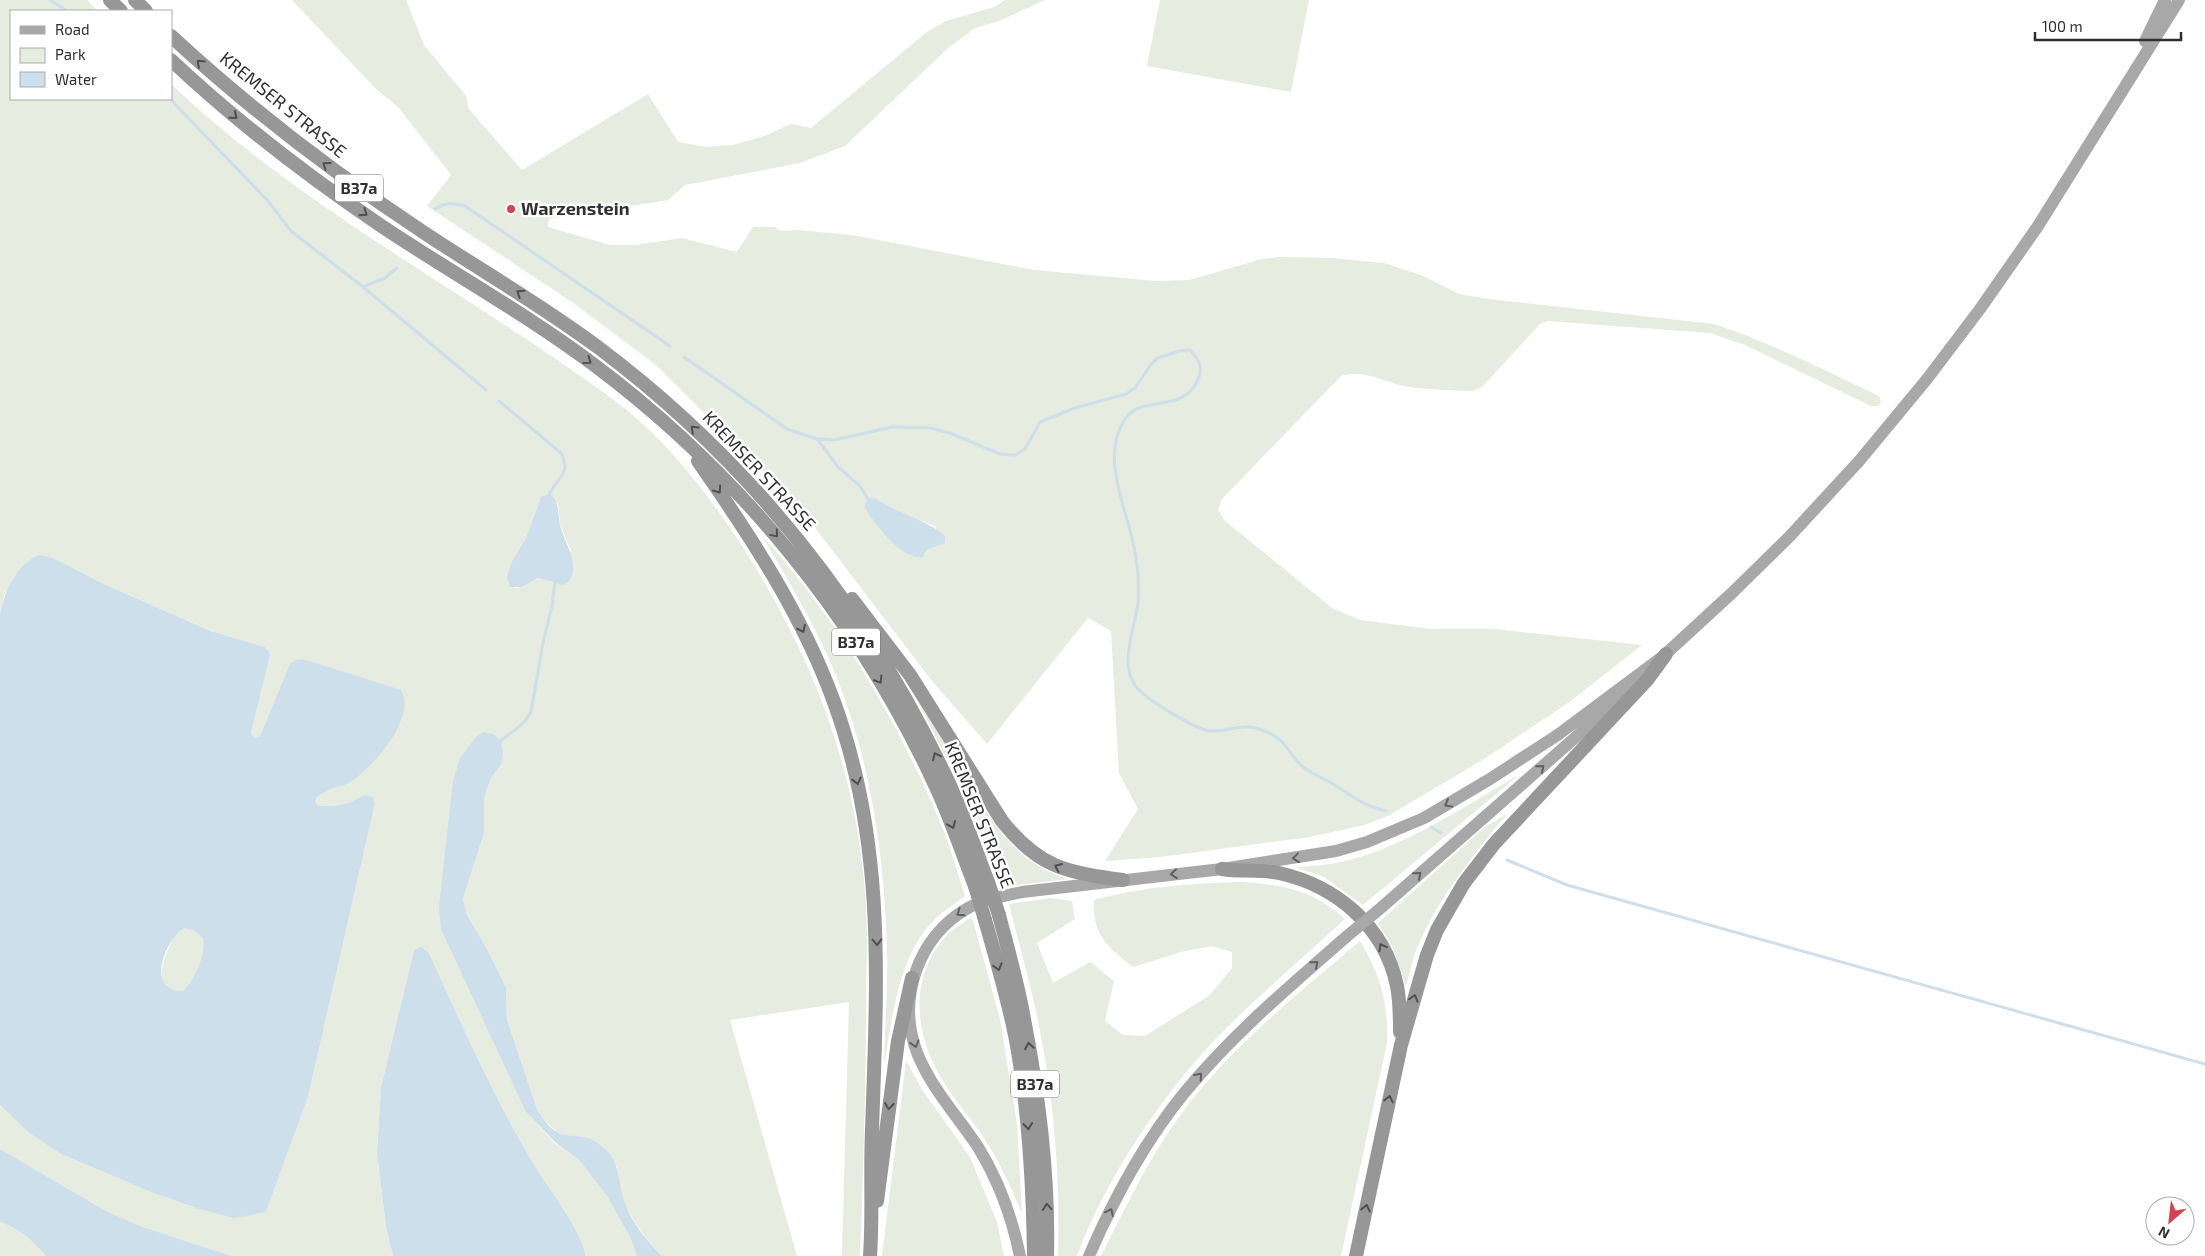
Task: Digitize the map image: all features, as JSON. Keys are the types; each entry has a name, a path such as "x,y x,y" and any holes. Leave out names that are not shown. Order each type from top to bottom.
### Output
{"highway":[{"path":"110,0 120,10"},
{"path":"135,0 145,10"},
{"name":"KREMSER STRASSE","path":"172,37 240,98 328,166 417,228 560,320 655,393 724,457 789,527 858,622 906,698 950,784 981,884 985,920 1004,986 1022,1081 1032,1174 1034,1256"},
{"name":"KREMSER STRASSE","path":"172,61 233,115 328,188 390,231 548,333 632,394 680,436 763,520 814,584 857,644 884,688 932,779 981,884 999,916 1024,1018 1041,1124 1048,1219 1047,1256"},
{"path":"680,436 750,536 779,584 801,626 834,703 859,789 872,873 877,949 870,1179 871,1254"},
{"path":"789,527 804,540 879,632 910,675 1002,821 1015,836 1028,849 1059,868 1075,873 1123,880"},
{"path":"1356,1256 1401,1045 1427,955 1437,930 1464,883 1514,822 1647,680 1666,654"},
{"path":"1222,869 1259,870 1297,878 1329,892 1352,908 1377,938 1392,968 1400,1005 1401,1045"},
{"path":"871,1254 898,1041 912,978"}],"main road":[{"path":"2122,89 2164,0"},
{"path":"1089,1256 1118,1194 1138,1159 1184,1094 1237,1035 1346,937 1594,722 1727,598 1790,536 1860,460 1953,345 2013,263 2068,180 2122,89 2179,0"},
{"path":"1020,1256 1005,1202 992,1173 978,1148 928,1076 911,1034 912,978 924,950 932,939 956,916 970,907 1022,892 1222,869 1336,851 1376,838 1424,818 1521,760 1666,654"}],"green space":[{"path":"0,0 87,0 97,10 10,10 10,100 172,100 172,85 221,129 329,210 556,359 631,414 669,450 703,490 747,554 795,639 820,697 841,758 858,834 864,878 867,932 865,1098 860,1256 842,1256 849,1002 730,1020 797,1256 662,1256 645,1237 625,1204 618,1180 617,1167 583,1137 567,1136 557,1132 546,1122 537,1109 507,1020 506,987 467,915 463,899 484,833 484,798 491,778 501,765 500,741 439,907 526,1112 555,1143 579,1160 607,1196 631,1239 637,1256 585,1256 584,1249 574,1228 524,1147 495,1093 429,953 414,950 381,1087 377,1153 386,1227 393,1256 232,1256 143,1227 106,1211 0,1149 0,1105 29,1133 61,1154 151,1192 196,1208 266,1212 308,1097 375,803 364,795 348,803 338,805 319,806 315,802 317,797 331,788 348,784 401,722 403,709 403,693 303,659 296,660 290,665 260,736 255,738 251,733 270,656 269,651 265,647 212,631 106,585 51,557 15,575 4,596 0,614","holes":["541,497 558,503 560,524 571,551 555,583 538,578 522,587 515,588 508,583 512,561 526,538"]},
{"path":"292,0 406,0 424,45 467,97 468,108 522,170 648,94 678,142 706,147 733,145 764,136 791,124 811,128 928,31 946,21 994,7 1005,0 1045,0 999,21 975,28 948,48 845,146 800,163 685,185 668,200 549,219 548,227 610,245 636,245 682,238 737,252 753,227 775,227 780,231 800,230 858,236 1034,270 1157,281 1189,280 1262,259 1279,257 1332,258 1384,263 1423,276 1459,294 1714,324 1777,348 1818,367 1879,396 1881,403 1878,406 1871,406 1745,345 1710,333 1548,321 1540,324 1482,387 1473,391 1410,387 1367,375 1350,374 1341,376 1222,499 1218,510 1224,520 1332,608 1360,620 1430,629 1494,629 1642,645 1568,703 1484,759 1388,816 1364,825 1310,837 1160,857 1105,861 1138,809 1119,773 1111,631 1088,618 987,744 932,681 803,512 656,365 572,302 427,206 451,175 399,108 375,88","holes":["875,498 888,508 935,526 941,545 932,546 925,551"]},
{"path":"1160,0 1309,0 1291,92 1147,66"},
{"path":"760,533 788,566 841,637 887,712 927,791 944,832 965,896 934,920 912,951 894,1007 884,1065 887,976 885,910 878,837 864,764 843,693 829,659 796,595"},
{"path":"915,696 941,735 984,808 1006,838 1032,862 1049,872 1068,879 1002,887 977,819"},
{"path":"1520,774 1363,905 1324,877 1295,867 1330,864 1379,851 1428,828"},
{"path":"1507,814 1469,861 1435,912 1417,948 1406,986 1392,946 1378,923 1485,827"},
{"path":"1242,882 1284,887 1309,895 1333,909 1345,919 1247,1008 1192,1065 1142,1131 1099,1206 1077,1256 1058,1256 1057,1164 1047,1071 1036,1011 1009,904 1051,898 1072,901 1075,919 1037,943 1053,983 1090,962 1114,981 1105,1021 1123,1035 1145,1036 1210,995 1232,968 1232,952 1212,946 1181,952 1133,967 1109,947 1103,939 1096,923 1094,900 1167,886"},
{"path":"972,917 1000,1019 1017,1124 1022,1213 990,1147 940,1076 931,1058 921,1022 921,986 926,968 935,951 947,935"},
{"path":"186,928 195,931 203,939 203,946 201,960 195,974 183,991 168,988 164,985 161,975 166,955 173,939"},
{"path":"1360,941 1373,966 1382,990 1386,1014 1387,1043 1341,1256 1101,1256 1152,1158 1192,1100 1213,1075 1260,1028"},
{"path":"906,1061 923,1091 970,1157 997,1222 1004,1256 882,1256"},
{"path":"0,1222 14,1228 25,1236 46,1256 0,1256"}],"water":[{"path":"549,494 557,504 560,525 572,557 573,573 570,580 563,585 538,578 522,587 510,587 507,577 512,561 526,538 541,497"},
{"path":"875,498 937,530 945,536 945,543 927,550 923,557 915,557 906,553 889,539 864,506 868,499"},
{"path":"39,555 51,557 106,585 211,631 265,647 269,651 270,656 251,733 255,738 260,736 290,664 296,660 303,659 401,690 405,701 398,728 380,755 349,783 333,788 317,797 315,802 319,806 338,805 348,803 364,795 372,797 375,803 308,1097 266,1212 234,1218 196,1208 151,1192 61,1154 29,1133 0,1105 0,614 8,587 18,572 31,559","holes":["185,928 195,931 203,939 201,960 183,991 171,989 164,982 161,973 166,951 171,941"]},
{"path":"484,732 493,734 501,741 503,753 501,765 491,778 484,798 484,833 463,899 467,915 506,987 507,1020 537,1109 548,1125 557,1132 563,1135 591,1139 609,1153 615,1163 623,1197 632,1218 662,1256 637,1256 631,1239 607,1196 579,1160 556,1143 526,1112 441,929 439,907 453,781 460,758 476,737"},
{"path":"421,947 429,953 495,1093 524,1147 574,1228 584,1249 585,1256 393,1256 386,1227 377,1153 381,1087 414,950"},
{"path":"0,1149 106,1211 143,1227 232,1256 46,1256 25,1236 14,1228 0,1222"}],"waterway":[{"path":"50,0 65,10"},
{"path":"171,100 268,201 291,231 363,287 486,390"},
{"path":"435,209 442,205 450,204 465,206 670,346"},
{"path":"363,287 385,278 397,268"},
{"path":"684,357 787,429 817,439 834,440 892,427 930,428 950,433 1000,454 1015,455 1025,449 1040,422 1075,408 1126,394 1135,388 1152,363 1158,358 1179,351 1190,350 1200,366 1199,377 1193,389 1184,396 1140,408 1130,413 1123,422 1117,437 1115,451 1117,482 1134,547 1138,576 1138,603 1128,655 1130,675 1134,684 1147,697 1192,725 1210,731 1241,727 1262,730 1278,738 1306,769 1363,803 1386,811"},
{"path":"499,401 561,453 564,460 564,472 548,498"},
{"path":"817,439 838,467 860,486 868,499"},
{"path":"498,743 520,726 531,712 543,643 552,606 555,580"},
{"path":"1431,827 1441,833"},
{"path":"1507,860 1567,885 2205,1064"}],"place":[{"name":"Warzenstein","path":"511,209"}]}
